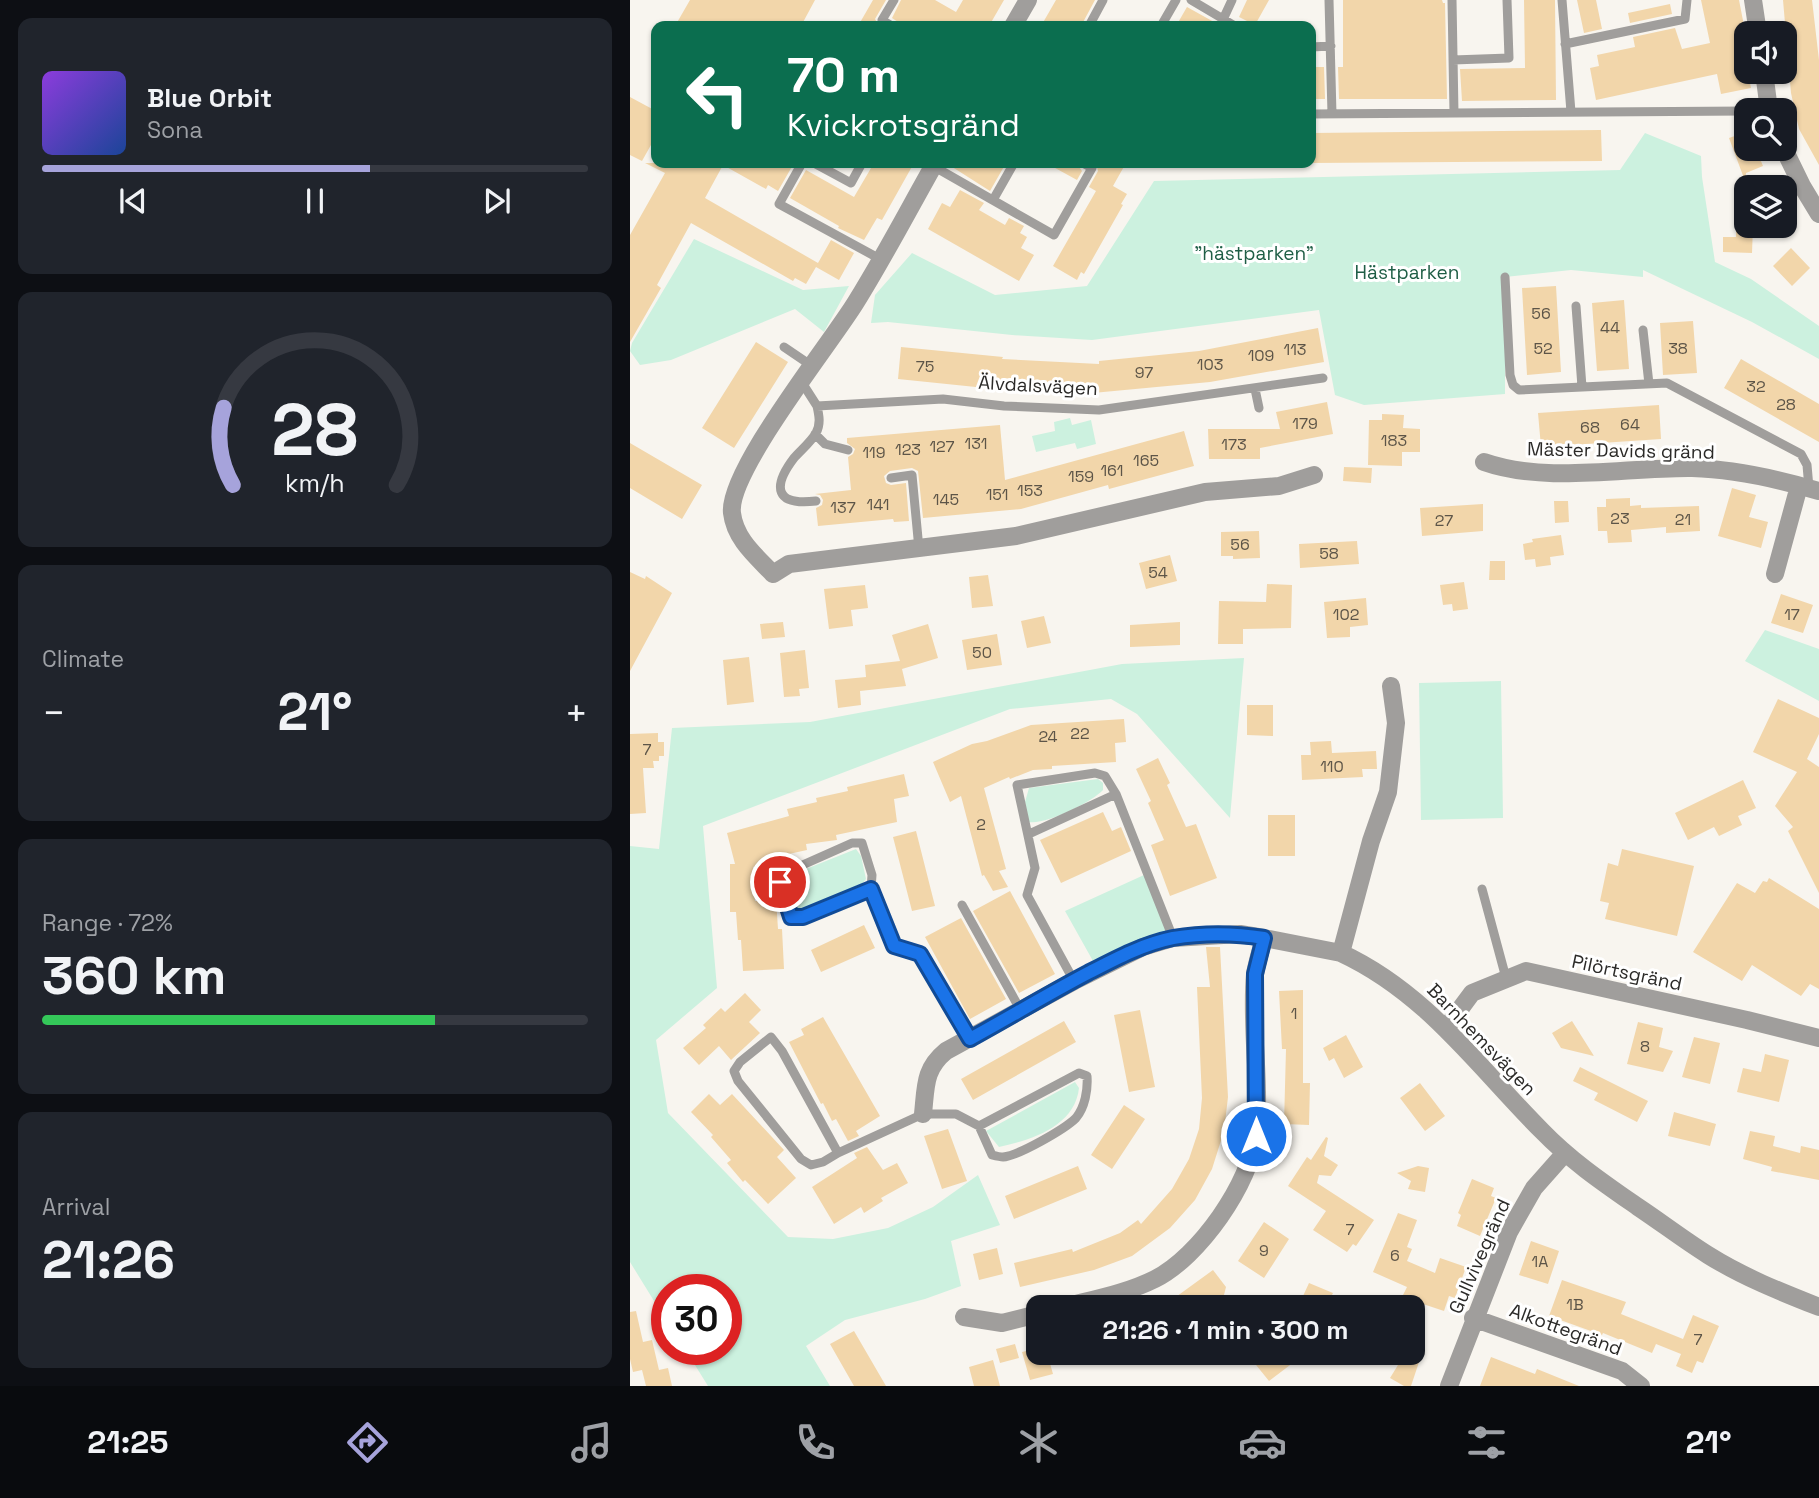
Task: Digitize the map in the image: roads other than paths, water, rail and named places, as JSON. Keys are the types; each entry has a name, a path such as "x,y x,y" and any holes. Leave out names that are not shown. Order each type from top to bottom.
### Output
{"street":[{"path":"1016,21 1028,0"},
{"path":"1753,0 1756,21"},
{"path":"1790,161 1819,214"},
{"path":"932,168 855,303 801,381 741,477 733,498 732,512 738,534 773,574 789,564 1016,536 1205,492 1279,486 1314,475"},
{"name":"Mäster Davids gränd","path":"1484,462 1500,468 1530,471 1606,473 1693,468 1761,476 1809,488 1774,574"},
{"path":"1341,953 1371,841 1388,792 1396,723 1391,687"},
{"name":"Barnhemsvägen","path":"923,1114 926,1077 934,1061 946,1051 1124,955 1173,938 1240,934 1341,953 1362,963 1416,999 1565,1153 1593,1176 1708,1255 1781,1293 1812,1304"},
{"path":"1112,1295 1132,1290 1158,1278 1187,1255 1220,1219 1241,1181 1256,1136 1255,974 1264,938"},
{"name":"Pilörtsgränd","path":"1446,1028 1472,993 1526,971 1819,1038"},
{"name":"Gullvivegränd","path":"1449,1386 1508,1232 1534,1188 1565,1153"},
{"path":"964,1317 1002,1323 1026,1317"},
{"name":"Alkottegränd","path":"1474,1318 1622,1371 1641,1386"}],"lane":[{"path":"884,21 894,0"},
{"path":"1093,21 1103,0"},
{"path":"1164,21 1176,0"},
{"path":"1191,0 1219,21"},
{"path":"1223,21 1232,0"},
{"path":"1329,0 1332,114"},
{"path":"1452,0 1454,113"},
{"path":"1453,60 1510,58 1507,0"},
{"path":"1562,0 1571,112"},
{"path":"1565,44 1685,19 1687,0"},
{"path":"1316,47 1331,47"},
{"path":"1316,114 1734,111"},
{"path":"799,168 779,204 880,259"},
{"path":"823,168 851,183 859,168"},
{"path":"941,168 1054,235 1093,168"},
{"path":"993,200 1011,168"},
{"name":"Mäster Davids gränd","path":"1505,277 1510,375 1513,386 1520,390 1667,383 1801,454 1808,465 1809,488"},
{"path":"1576,306 1582,387"},
{"path":"1643,330 1648,384"},
{"path":"784,346 812,366"},
{"name":"Älvdalsvägen","path":"817,406 943,399 1004,406 1099,410 1323,377"},
{"path":"801,381 817,406 820,422 815,434 792,460 782,480 781,491 783,496 793,503 816,501"},
{"path":"1255,389 1259,408"},
{"path":"815,434 825,444 848,450"},
{"path":"891,478 912,475 919,549"},
{"path":"1074,981 1027,895 1035,868 1017,785 1095,773 1105,776 1116,794 1173,938"},
{"path":"1029,834 1116,794"},
{"path":"871,889 803,917 791,917 780,875 852,843 862,843 872,875 871,889 894,946 920,954 970,1039"},
{"path":"1482,889 1506,978"},
{"path":"962,905 1020,1011"},
{"path":"838,1153 782,1051 771,1037 740,1062 734,1071 738,1081 801,1159 811,1165 823,1163 838,1153 923,1114 956,1114 979,1126 992,1155 1003,1157 1035,1144 1076,1117 1086,1096 1087,1076 1079,1073 979,1126"}],"park label":[{"name":"\"hästparken\"","path":"1254,253"},
{"name":"Hästparken","path":"1407,272"}]}
